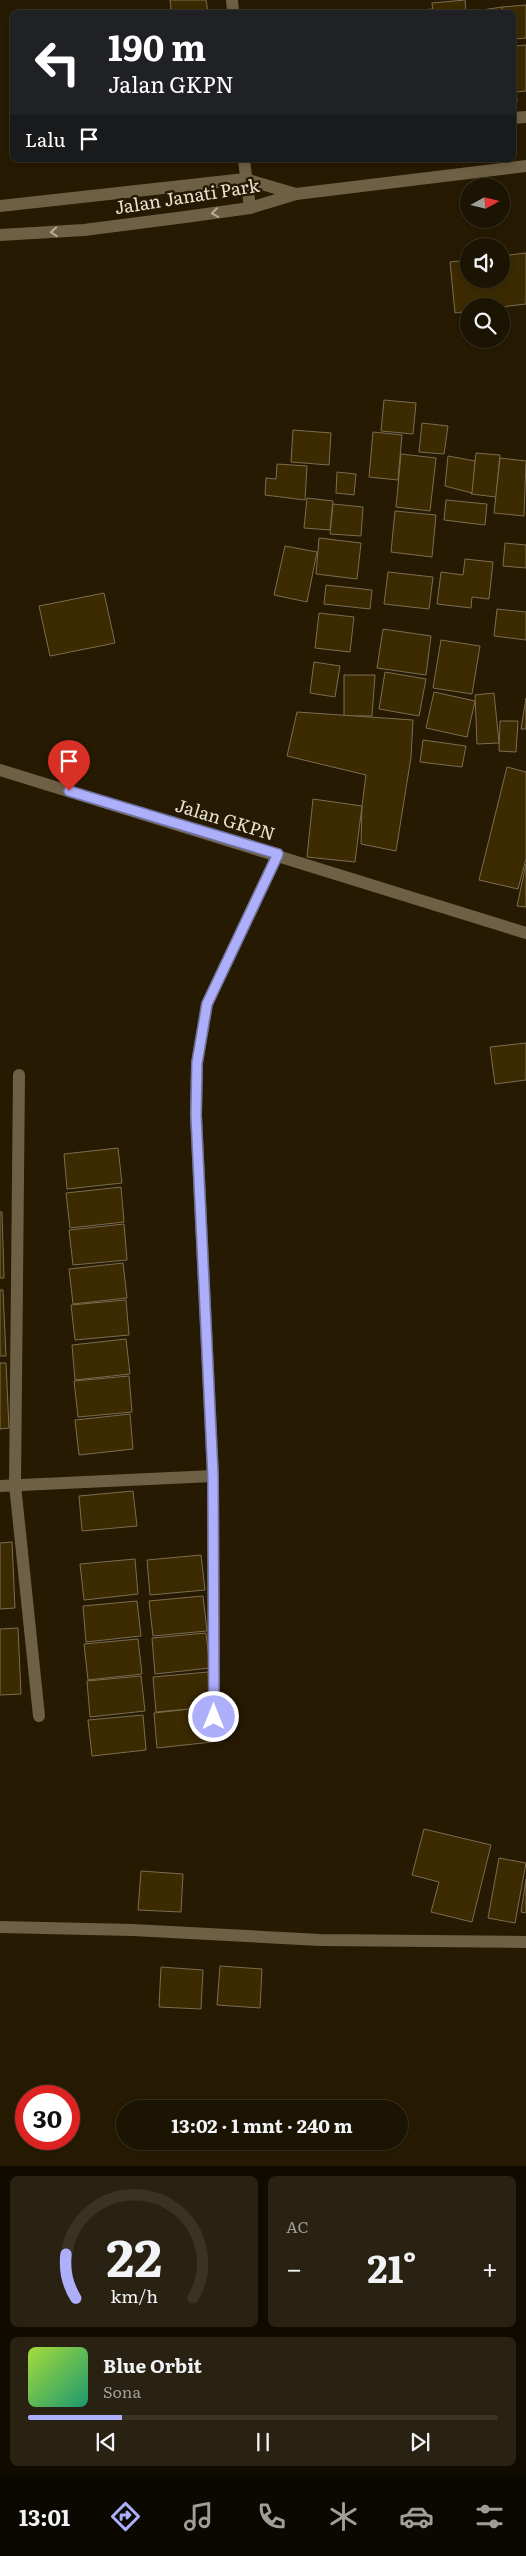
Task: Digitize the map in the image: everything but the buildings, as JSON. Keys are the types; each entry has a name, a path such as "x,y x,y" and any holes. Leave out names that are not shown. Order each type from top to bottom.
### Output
{"street":[{"path":"244,162 250,208"},
{"name":"Jalan Janati Park","path":"0,236 84,230 250,208 296,194 526,166"},
{"path":"0,206 245,179 296,194"},
{"name":"Jalan GKPN","path":"0,770 278,854 526,933"},
{"path":"214,1717 213,1476 196,1115 197,1063 207,1004 278,854"},
{"path":"19,1075 15,1485 39,1716"},
{"path":"0,1486 213,1476"},
{"path":"0,1927 133,1930 320,1940 526,1942"}],"route":[{"path":"69,791 278,854 207,1004 200,1035 197,1063 196,1115 213,1476 214,1717"}]}
